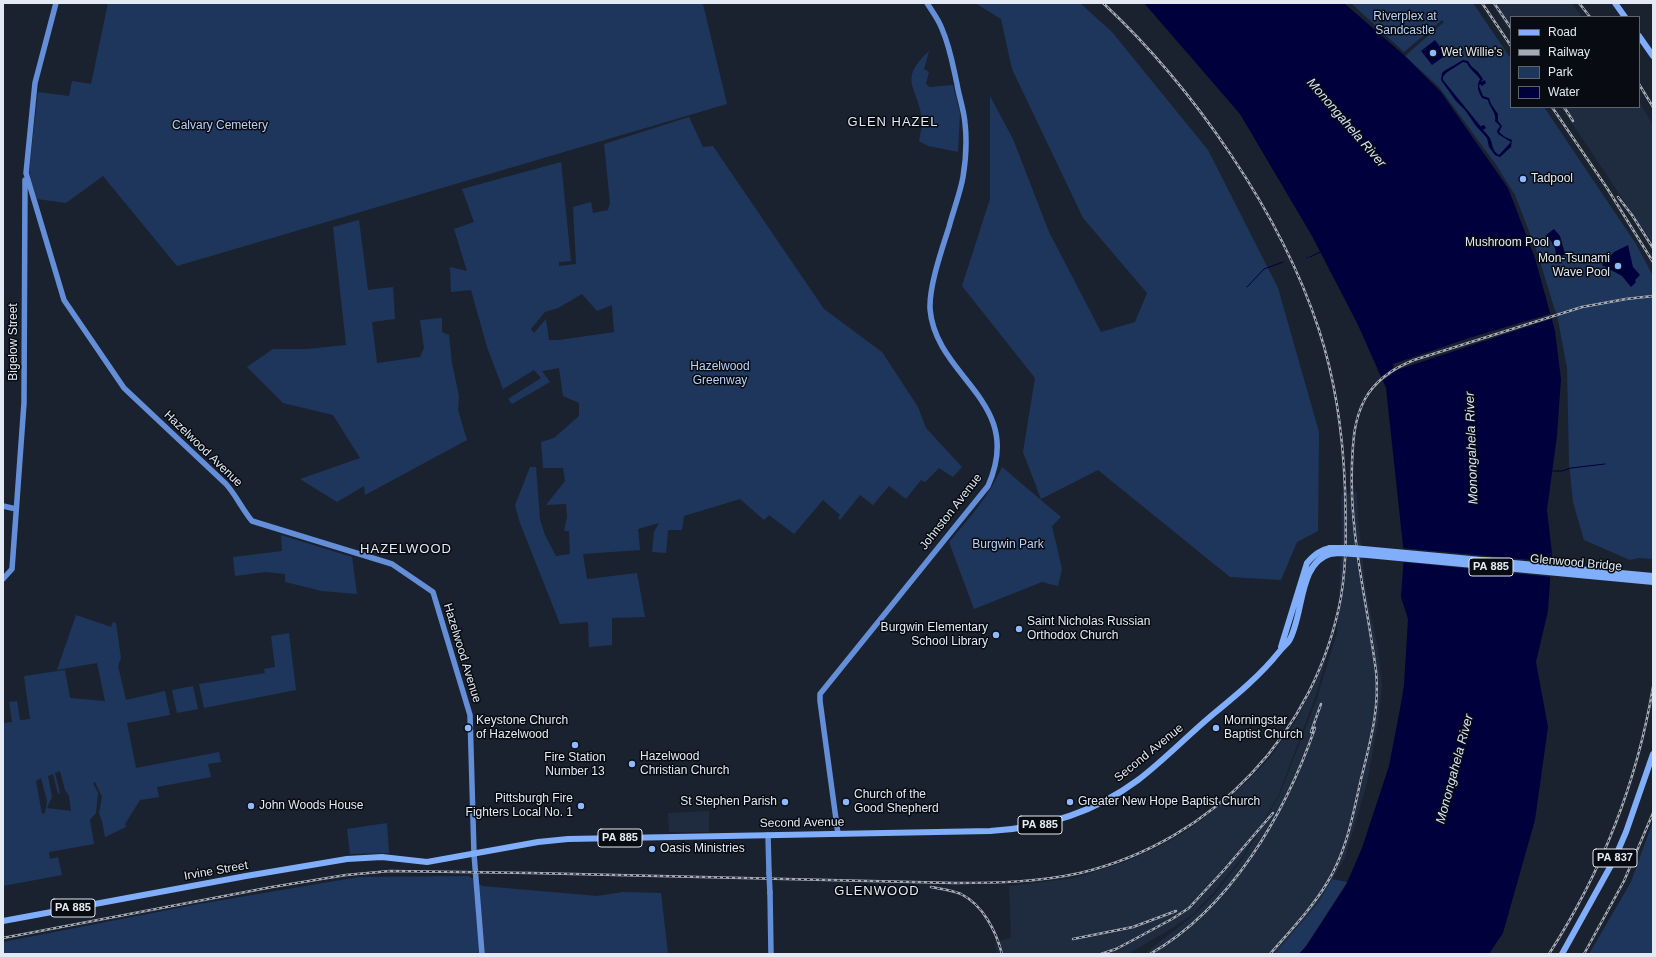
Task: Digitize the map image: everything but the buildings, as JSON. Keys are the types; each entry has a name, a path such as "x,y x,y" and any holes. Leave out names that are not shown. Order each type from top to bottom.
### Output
{"main road":[{"path":"1615,3 1624,16"},
{"path":"1640,37 1653,56"},
{"name":"Glenwood Bridge","path":"1330,551 1353,548 1653,576"},
{"name":"Second Avenue","path":"434,862 538,842 565,840 1002,830 1052,822 1088,809 1113,796 1138,780 1264,670 1292,634 1310,570 1319,559 1330,551"},
{"name":"Glenwood Bridge","path":"1330,551 1653,582"},
{"name":"PA 837","path":"1562,954 1614,860 1626,832 1653,754"},
{"name":"Irvine Street","path":"3,921 347,859 382,857 420,862 434,862"}],"street":[{"name":"Hazelwood Avenue","path":"56,3 35,83 26,173 67,306 124,388 226,484 235,494 252,521 392,564 433,592 470,716 474,854 478,889 480,892 485,954"},
{"name":"Johnston Avenue","path":"838,834 825,746 820,694 988,486 994,473 996,462 997,447 995,426 988,409 946,352 937,333 930,309 935,276 963,178 966,149 965,122 952,57 942,28 927,3"},
{"name":"Bigelow Street","path":"3,579 12,569 24,403 26,173"},
{"path":"3,506 16,509"},
{"path":"768,835 771,954"},
{"name":"Hazelwood Avenue","path":"478,889 476,892 482,954"}],"shaded area":[{"path":"1491,3 1572,3 1581,16 1510,16 1510,31"},
{"path":"1640,103 1653,125 1653,244 1562,108 1640,108"},
{"path":"1357,492 1358,518 1366,591 1378,649 1382,686 1378,722 1367,783 1345,858 1319,902 1276,954 1144,954 1194,915 1216,893 1244,857 1280,794 1317,698 1337,632 1342,538 1341,494"},
{"path":"1329,649 1316,695 1279,794 1243,856 1215,891 1193,914 1128,954 997,954 995,942 1011,938 1009,886 1075,878 1127,861 1156,848 1188,830 1249,780 1271,756 1297,719 1316,681"},
{"path":"709,811 709,832 669,832 668,813"}],"green space":[{"name":"Calvary Cemetery","path":"108,3 704,3 727,104 177,266 103,176 66,203 37,199 29,172 38,92 69,96 72,81 91,84"},
{"path":"975,3 1080,3 1112,32 1208,150 1278,288 1319,432 1318,531 1297,542 1281,580 1230,577 1098,470 1041,499 1023,452 1035,378 962,286 990,199 990,96 1013,139 1049,232 1101,332 1135,322 1147,293 1083,218 1012,69 1001,19"},
{"name":"Riverplex at Sandcastle","path":"1351,3 1473,3 1510,58 1510,108 1545,108 1636,244 1653,276 1653,555 1651,559 1639,558 1630,560 1584,540 1573,502 1569,463 1567,368 1558,320 1537,252 1515,195 1497,166 1439,87 1405,56 1444,22 1442,20 1404,52"},
{"path":"929,51 924,69 929,72 926,84 930,87 953,85 960,113 958,152 928,146 919,141 922,119 912,84 912,77 919,61"},
{"name":"Hazelwood Greenway","path":"689,117 703,147 713,146 824,309 882,352 918,407 926,428 962,467 953,477 939,468 925,482 921,480 906,499 889,486 873,505 860,495 840,520 838,518 840,515 823,500 794,534 769,515 764,520 740,499 684,516 682,530 668,530 666,553 652,552 654,532 659,523 638,529 640,550 583,554 587,579 637,573 645,617 612,618 612,645 589,647 588,622 560,624 520,523 515,505 530,467 536,467 540,520 545,535 556,556 570,554 569,531 564,531 567,517 566,504 546,505 565,481 563,468 543,468 541,442 554,438 579,416 579,403 563,396 559,368 542,371 550,382 512,404 508,399 541,378 534,370 503,389 487,347 471,290 451,292 450,267 467,271 454,229 474,222 462,189 561,162 571,261 559,262 559,266 576,264 573,207 591,202 593,213 608,210 610,203 604,144","holes":["582,294 597,311 612,305 614,332 559,340 549,340 546,319 534,333 531,329 545,312 558,308"]},
{"path":"359,220 368,290 393,287 395,319 372,322 377,363 420,357 424,348 420,320 442,318 442,332 449,335 452,363 459,396 458,410 467,440 365,495 364,486 337,502 300,479 360,458 333,415 283,403 247,367 273,349 308,349 346,345 333,227"},
{"name":"Burgwin Park","path":"1002,467 1061,517 1052,526 1062,569 1058,586 1042,582 974,609 949,542 985,498"},
{"path":"281,535 352,557 357,594 322,591 285,582 285,574 265,572 235,576 233,557 282,551"},
{"path":"76,615 111,627 113,622 116,623 121,658 118,666 126,700 165,691 170,715 127,723 136,768 219,752 221,762 208,764 211,777 157,787 159,797 140,800 125,824 126,827 105,837 99,813 102,797 95,782 93,783 98,793 96,813 90,820 94,844 49,852 50,859 58,857 62,875 3,886 3,723 12,722 9,702 17,701 20,720 30,719 24,676 65,670 70,698 105,701 97,663 57,670","holes":["60,771 65,790 69,796 71,811 47,808 52,797 48,776 53,774 58,794 60,793 55,773","41,778 47,801 45,813 42,814 36,781"]},
{"path":"289,633 296,690 204,708 199,684 265,673 264,669 275,667 271,636"},
{"path":"193,686 198,709 177,713 172,690"},
{"path":"1653,821 1653,954 1589,954 1631,882"},
{"path":"387,823 389,853 350,854 347,829"},
{"path":"469,876 482,886 597,896 623,892 661,893 668,954 3,954 3,942 199,904 359,877"},
{"path":"1332,879 1347,882 1304,949 1299,954 1275,954 1319,902"}],"water":[{"name":"Monongahela River","path":"1144,3 1344,3 1404,55 1441,92 1508,188 1535,258 1555,331 1561,379 1557,436 1547,510 1552,553 1548,611 1536,662 1548,727 1535,820 1503,933 1489,954 1299,954 1307,945 1346,885 1362,848 1389,766 1404,685 1408,619 1401,597 1404,555 1386,388 1358,325 1312,236 1240,114"},
{"name":"Wet Willie's","path":"1435,40 1446,55 1432,65 1421,51"},
{"path":"1463,60 1468,61 1483,79 1481,82 1485,80 1486,83 1482,86 1480,84 1479,86 1483,96 1489,98 1498,114 1498,121 1502,126 1499,132 1512,140 1511,147 1500,157 1495,155 1489,147 1487,138 1456,101 1441,80 1442,73","holes":["1463,62 1467,63 1480,79 1478,84 1479,91 1482,98 1488,100 1495,115 1495,121 1500,126 1497,131 1498,134 1511,142 1499,155 1494,150 1490,138 1483,130 1486,128 1484,125 1481,126 1482,128 1443,80 1446,73"]},
{"name":"Mushroom Pool","path":"1554,229 1560,236 1565,254 1561,257 1555,256 1555,247 1546,235"},
{"name":"Mon-Tsunami Wave Pool","path":"1628,245 1633,267 1640,275 1631,287 1622,276 1602,265 1614,252"}],"pier":[{"path":"1553,313 1554,318 1397,370 1381,382 1380,379 1394,367 1393,364 1469,338"},
{"path":"1401,548 1553,562 1552,577 1402,562"}],"waterway":[{"path":"1310,257 1320,252"},
{"path":"1247,287 1264,269 1283,262"},
{"path":"1553,471 1562,471 1571,468 1605,464"}],"railway":[{"path":"3,938 272,887 346,875 390,871 955,883 1034,880 1080,873 1129,857 1174,835 1215,807 1251,774 1283,735 1309,693 1328,646 1341,597 1346,543 1344,469 1338,409 1330,369 1319,330 1282,241 1258,197 1201,113 1137,36 1103,3"},
{"path":"1482,3 1510,45"},
{"path":"1494,3 1510,27"},
{"path":"1579,3 1589,16"},
{"path":"1640,86 1653,107"},
{"path":"1553,108 1607,188 1653,262"},
{"path":"1565,108 1573,121"},
{"path":"1618,197 1632,215 1653,248"},
{"path":"1270,954 1315,901 1334,871 1340,858 1352,819 1373,725 1377,698 1376,671 1356,542 1352,489 1352,455 1355,430 1358,414 1369,392 1386,375 1414,360 1582,307 1653,296"},
{"path":"1549,954 1585,891 1601,859 1614,826 1627,792 1637,757 1653,687"},
{"path":"1311,732 1321,704"},
{"path":"1150,954 1179,935 1206,911 1230,885 1252,856 1288,793 1303,761 1315,728"},
{"path":"1101,954 1116,949 1172,919 1189,908 1273,813"},
{"path":"1584,954 1624,881 1653,813"},
{"path":"931,887 961,894 976,905 988,920 996,936 1002,954"},
{"path":"1073,939 1133,927 1176,911"}],"place":[{"name":"Wet Willie's","path":"1433,53"},
{"name":"Tadpool","path":"1523,179"},
{"name":"Mushroom Pool","path":"1557,243"},
{"name":"Mon-Tsunami Wave Pool","path":"1618,266"},
{"name":"Saint Nicholas Russian Orthodox Church","path":"1019,629"},
{"name":"Burgwin Elementary School Library","path":"996,635"},
{"name":"Keystone Church of Hazelwood","path":"468,728"},
{"name":"Morningstar Baptist Church","path":"1216,728"},
{"name":"Fire Station Number 13","path":"575,745"},
{"name":"Hazelwood Christian Church","path":"632,764"},
{"name":"St Stephen Parish","path":"785,802"},
{"name":"Church of the Good Shepherd","path":"846,802"},
{"name":"Greater New Hope Baptist Church","path":"1070,802"},
{"name":"John Woods House","path":"251,806"},
{"name":"Pittsburgh Fire Fighters Local No. 1","path":"581,806"},
{"name":"Oasis Ministries","path":"652,849"}],"district":[{"name":"GLEN HAZEL","path":"893,122"},
{"name":"HAZELWOOD","path":"406,549"},
{"name":"GLENWOOD","path":"877,891"}]}
